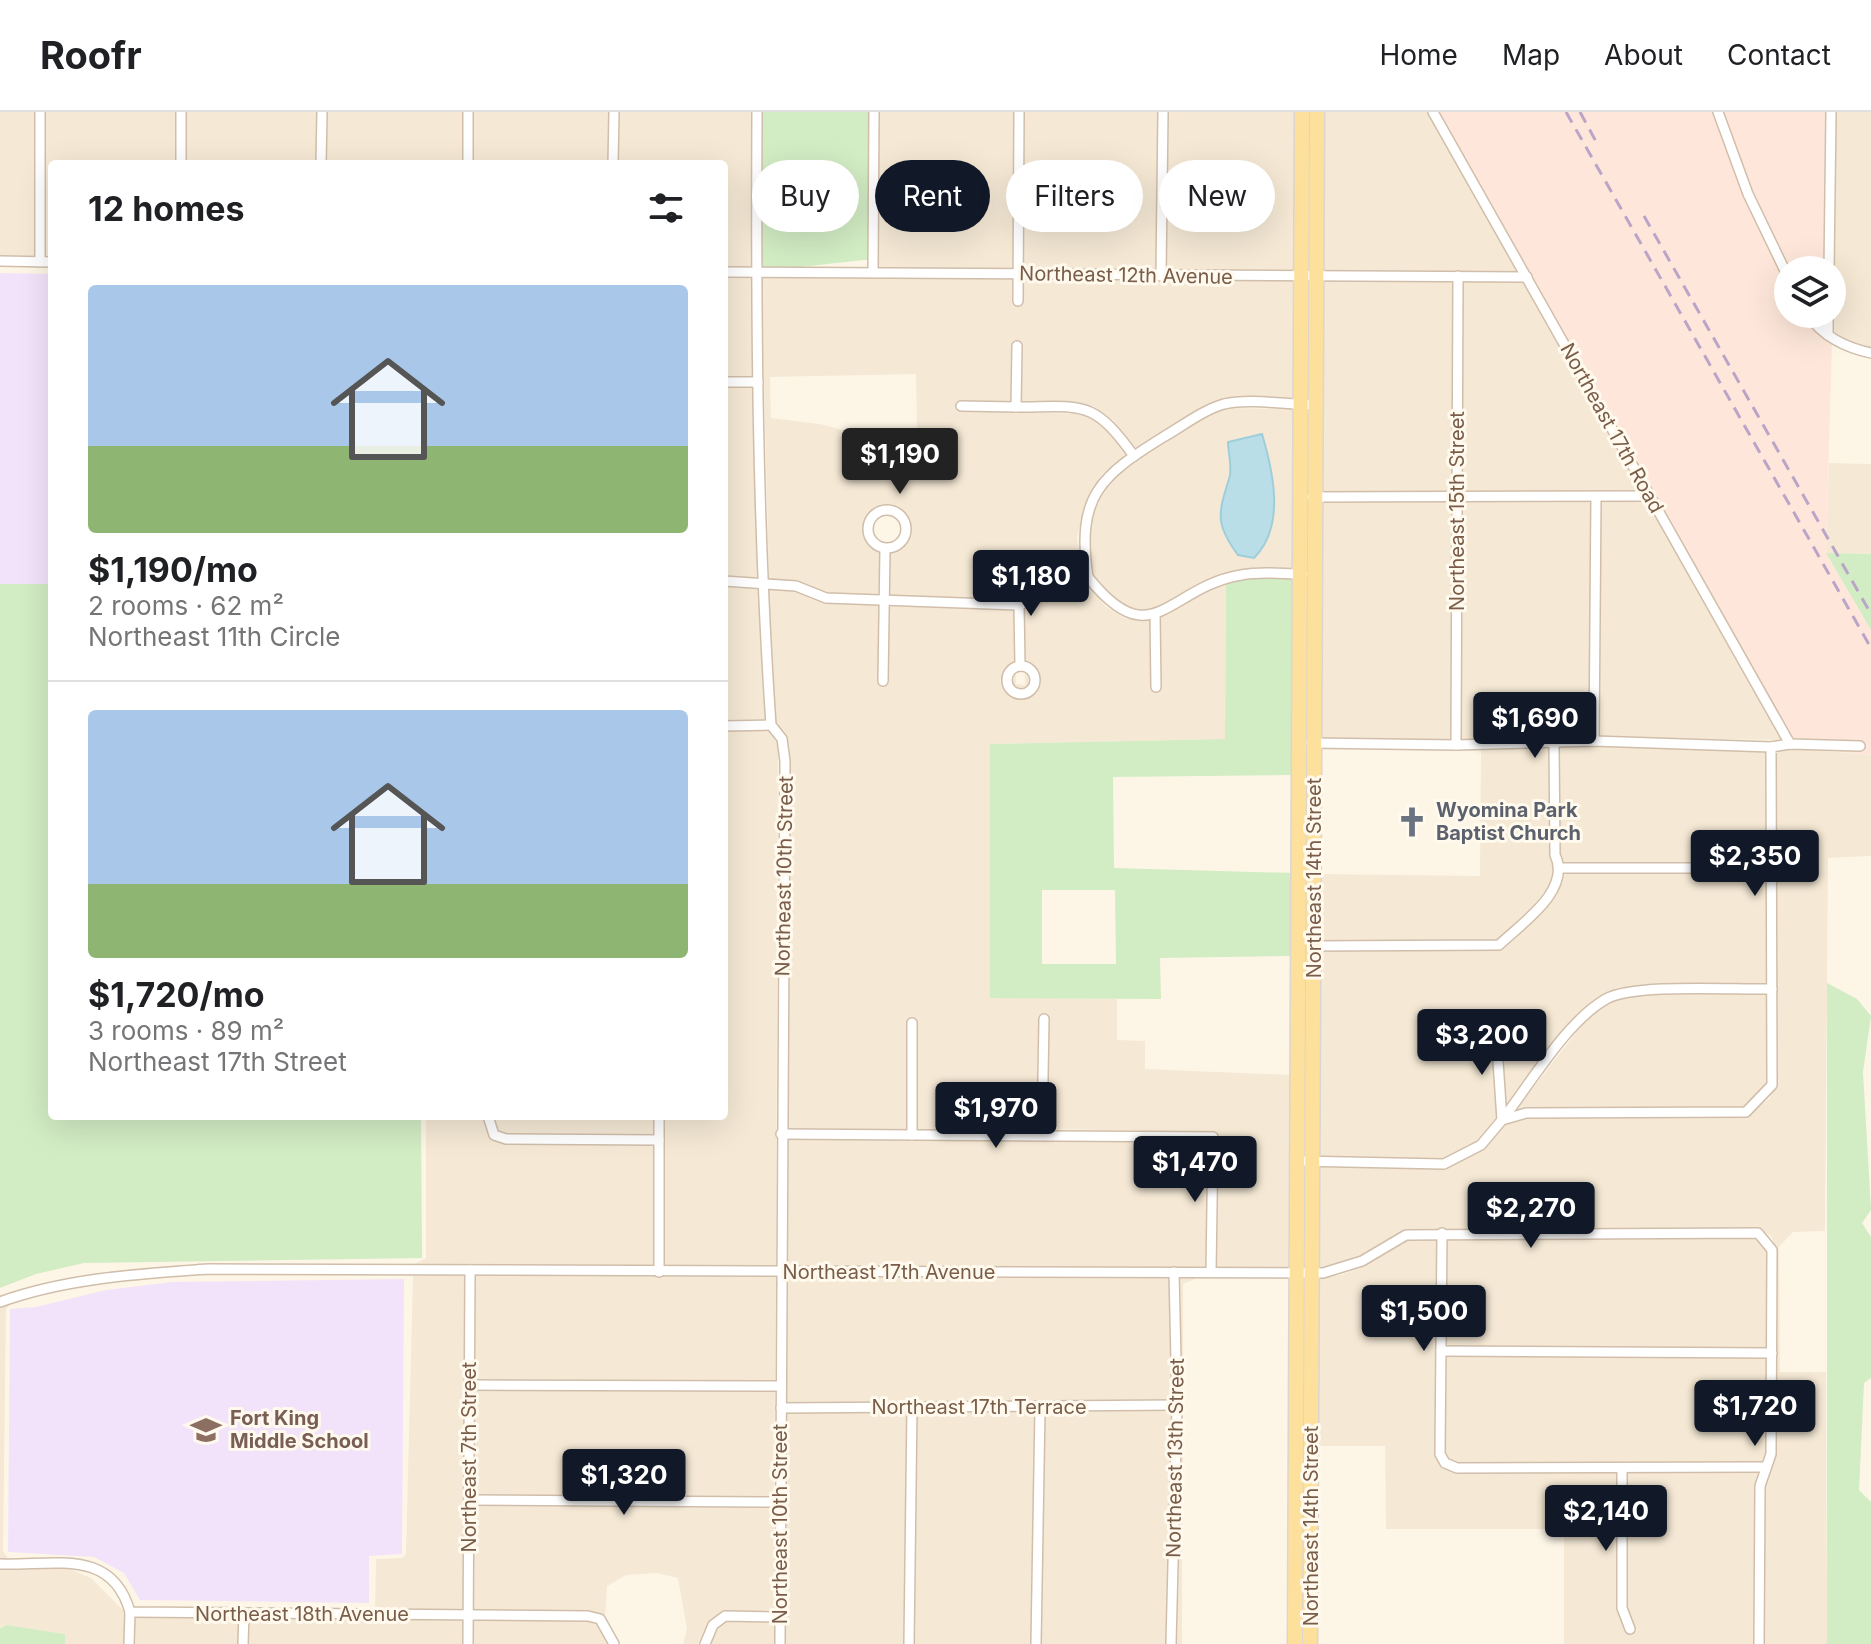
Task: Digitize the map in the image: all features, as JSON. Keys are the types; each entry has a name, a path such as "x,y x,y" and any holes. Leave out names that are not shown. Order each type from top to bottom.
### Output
{"main road":[{"name":"Northeast 14th Street","path":"1302,112 1309,277 1305,1273 1310,1644"},
{"name":"Northeast 14th Street","path":"1309,277 1317,112"},
{"name":"Northeast 14th Street","path":"1295,1644 1305,1273"}],"street":[{"path":"40,112 40,262"},
{"path":"181,112 181,160"},
{"path":"321,160 322,112"},
{"path":"468,112 468,160"},
{"path":"613,160 614,112"},
{"name":"Northeast 10th Street","path":"757,112 756,272 764,582 771,725 782,739 785,761 780,1644"},
{"path":"873,272 874,112"},
{"path":"1018,301 1019,112"},
{"path":"1161,276 1163,112"},
{"name":"Northeast 17th Road","path":"1433,112 1790,744"},
{"path":"1718,112 1748,194 1778,256"},
{"path":"1829,256 1831,112"},
{"path":"0,261 48,262"},
{"name":"Northeast 12th Avenue","path":"728,272 1527,277"},
{"name":"Northeast 15th Street","path":"1456,745 1458,276"},
{"path":"1821,328 1851,349 1871,353"},
{"path":"1828,328 1828,335"},
{"path":"1016,407 1017,346"},
{"path":"728,382 758,382"},
{"path":"1308,574 1242,574 1209,585 1155,614 1129,616 1109,604 1088,577 1082,537 1090,504 1107,476 1205,411 1227,403 1309,405"},
{"path":"961,406 1090,410 1109,422 1134,456"},
{"path":"1308,497 1650,496"},
{"path":"1594,741 1596,497"},
{"path":"887,510 898,514 906,530 902,541 885,549 870,540 867,528 875,513 887,510"},
{"path":"883,681 885,549"},
{"path":"728,581 796,586 826,598 1019,605 1088,577"},
{"path":"1019,605 1020,666"},
{"path":"1155,614 1156,687"},
{"path":"728,726 771,725"},
{"path":"1307,743 1456,745 1594,741 1771,747 1790,744 1860,746"},
{"path":"1306,946 1499,945 1558,883 1561,868 1555,855 1554,742"},
{"path":"1502,1120 1526,1113 1746,1112 1762,1099 1772,1085 1771,747"},
{"path":"1561,868 1772,868"},
{"path":"1305,1162 1444,1164 1481,1145 1582,1017 1609,997 1640,991 1772,989"},
{"path":"1042,1134 1044,1019"},
{"path":"912,1023 912,1135"},
{"path":"1496,1032 1502,1120"},
{"path":"489,1120 494,1135 506,1139 659,1140"},
{"path":"659,1120 659,1272"},
{"path":"781,1134 1213,1137 1211,1272"},
{"path":"1442,1233 1440,1454 1445,1463 1457,1468 1764,1467"},
{"name":"Northeast 17th Avenue","path":"0,1302 50,1288 194,1270 1305,1273 1347,1268 1406,1235 1758,1233 1772,1250 1772,1353"},
{"name":"Northeast 7th Street","path":"468,1644 470,1270"},
{"name":"Northeast 13th Street","path":"1171,1644 1177,1405 1174,1272"},
{"path":"1441,1351 1772,1353 1771,1454 1760,1486 1759,1644"},
{"path":"469,1385 780,1386"},
{"name":"Northeast 17th Terrace","path":"781,1408 1177,1405"},
{"path":"909,1644 912,1407"},
{"path":"1036,1644 1040,1408"},
{"path":"1622,1469 1622,1608 1630,1629"},
{"path":"469,1500 780,1502"},
{"path":"0,1564 94,1566 119,1585 130,1612 129,1644"},
{"name":"Northeast 18th Avenue","path":"130,1612 588,1616 600,1619 614,1644"},
{"path":"243,1644 244,1613"},
{"path":"705,1644 713,1625 725,1616 780,1617"}],"shaded area":[{"path":"0,112 35,112 35,257 0,257"},
{"path":"45,112 176,112 176,160 48,160 48,258 45,258"},
{"path":"186,112 317,112 316,160 186,160"},
{"path":"327,112 463,112 463,160 327,160"},
{"path":"473,112 609,112 608,160 473,160"},
{"path":"619,112 752,112 751,268 728,267 728,160 618,160"},
{"path":"879,112 1014,112 1014,160 1006,160 1006,232 1013,232 1013,270 878,268 878,232 990,232 990,160 879,160"},
{"path":"1024,112 1158,112 1156,272 1023,270 1023,232 1143,232 1143,160 1024,160"},
{"path":"1168,112 1298,112 1297,272 1166,272 1166,232 1275,232 1275,160 1167,160"},
{"path":"1323,112 1427,112 1519,272 1322,272"},
{"path":"1439,112 1713,112 1744,195 1774,258 1774,328 1814,328 1823,339 1832,343 1826,553 1871,630 1871,755 1814,749 1864,751 1864,742 1793,739"},
{"path":"1724,112 1825,112 1824,256 1783,256 1753,192"},
{"path":"1835,112 1871,112 1871,349 1853,345 1833,332 1833,328 1846,328 1846,256 1834,256"},
{"path":"0,273 48,274 48,584 0,584"},
{"path":"728,276 751,276 753,378 728,378"},
{"path":"761,276 1013,278 1013,305 1023,305 1023,279 1297,281 1296,400 1225,399 1202,408 1135,449 1113,420 1093,406 1021,402 1022,342 1013,342 1011,402 956,402 956,411 1088,414 1106,425 1127,455 1102,474 1086,503 1077,537 1083,574 1018,600 888,596 890,553 905,545 911,529 902,511 886,505 872,510 862,528 866,543 880,552 878,596 827,594 798,582 769,578","holes":["916,374 917,434 846,431 820,424 771,418 770,377"]},
{"path":"1453,280 1453,491 1321,493 1322,281"},
{"path":"1463,280 1524,281 1642,492 1463,491"},
{"path":"753,386 759,577 728,577 728,387"},
{"path":"1228,408 1296,409 1295,569 1240,570 1206,581 1153,610 1130,611 1113,600 1093,575 1087,537 1095,505 1111,479 1137,459 1208,415"},
{"path":"1829,463 1871,464 1871,554 1826,553"},
{"path":"1453,500 1451,741 1320,739 1321,502"},
{"path":"1463,500 1591,501 1589,737 1461,741"},
{"path":"1601,501 1647,501 1783,740 1599,737"},
{"path":"1086,582 1105,606 1126,619 1150,619 1152,692 1161,691 1160,616 1226,584 1225,739 990,744 990,997 1117,999 1117,1040 1145,1041 1145,1069 1293,1075 1292,1268 1216,1268 1217,1132 1047,1129 1048,1014 1038,1015 1037,1129 917,1130 916,1019 907,1020 907,1130 786,1129 790,761 787,738 776,724 768,587 795,590 826,602 878,605 879,685 888,684 888,605 1014,609 1016,684 1025,685 1024,608"},
{"path":"728,586 758,586 766,721 728,722"},
{"path":"728,730 769,730 778,746 776,1267 664,1267 664,1120 728,1120"},
{"path":"1594,745 1767,751 1767,864 1564,863 1560,854 1559,747"},
{"path":"1549,747 1550,855 1556,868 1553,881 1529,911 1497,941 1319,942 1319,874 1480,876 1481,749"},
{"path":"1791,748 1871,755 1871,856 1828,858 1825,1231 1793,1232 1779,1247 1780,1372 1826,1372 1827,1644 1764,1644 1765,1487 1776,1454 1777,1250 1771,1236 1758,1229 1405,1230 1359,1258 1317,1268 1317,1166 1444,1168 1484,1148 1505,1124 1527,1118 1746,1116 1769,1099 1777,1085 1777,750"},
{"path":"1565,872 1767,872 1767,985 1641,986 1606,994 1578,1014 1506,1107 1501,1028 1491,1027 1497,1119 1478,1142 1443,1159 1317,1157 1319,951 1499,951 1537,916 1562,885"},
{"path":"1767,994 1767,1083 1744,1108 1559,1108 1514,1112 1586,1020 1611,1001 1641,995"},
{"path":"426,1120 484,1120 491,1140 654,1144 654,1267 413,1265 426,1258"},
{"path":"494,1120 654,1120 654,1135 507,1134 497,1131"},
{"path":"786,1138 1207,1141 1206,1268 786,1267"},
{"path":"1447,1237 1756,1237 1767,1251 1767,1349 1446,1347"},
{"path":"1437,1238 1435,1454 1439,1465 1457,1472 1617,1473 1617,1607 1628,1634 1637,1631 1627,1607 1627,1473 1758,1472 1754,1486 1754,1644 1564,1644 1564,1529 1386,1529 1385,1446 1316,1446 1317,1277 1341,1275 1364,1266 1407,1239"},
{"path":"413,1274 465,1274 463,1611 375,1610 376,1559 402,1558 406,1554"},
{"path":"475,1274 776,1276 775,1381 474,1381"},
{"path":"786,1276 1170,1277 1172,1400 786,1403"},
{"path":"1202,1276 1183,1284 1183,1409 1180,1277"},
{"name":"Fort King Middle School","path":"404,1279 402,1554 369,1556 369,1603 140,1600 124,1573 94,1557 8,1552 10,1309 36,1307 106,1290 172,1282"},
{"path":"11,1303 6,1309 3,1551 9,1560 0,1560 0,1307"},
{"path":"1446,1355 1767,1358 1766,1453 1761,1463 1458,1464 1449,1460 1445,1453"},
{"path":"474,1389 775,1390 774,1498 474,1495"},
{"path":"1172,1409 1166,1644 1041,1644 1045,1412"},
{"path":"1183,1409 1182,1644 1177,1644"},
{"path":"786,1412 907,1412 904,1644 785,1644"},
{"path":"917,1412 1035,1412 1031,1644 914,1644"},
{"path":"474,1504 774,1506 775,1612 722,1613 709,1621 698,1644 683,1644 687,1629 678,1578 657,1573 626,1575 607,1586 605,1617 588,1612 473,1611"},
{"path":"0,1568 70,1569 91,1578 124,1611 124,1644 65,1644 65,1634 7,1625 0,1627"},
{"path":"134,1616 239,1617 238,1644 134,1644"},
{"path":"249,1617 463,1619 463,1644 249,1644"},
{"path":"473,1620 588,1620 597,1623 609,1644 473,1644"},
{"path":"727,1621 775,1621 775,1644 711,1644 717,1627"}],"green space":[{"path":"757,112 869,112 873,259 756,272 756,232 859,232 859,160 757,160"},
{"path":"1826,553 1871,554 1871,630"},
{"path":"1295,578 1294,775 1113,777 1114,868 1294,873 1293,956 1160,958 1161,999 990,998 990,744 1225,739 1226,584 1249,579","holes":["1042,890 1115,890 1116,964 1042,964"]},
{"path":"0,584 48,584 48,1120 421,1120 422,1258 84,1263 36,1274 0,1288"},
{"path":"1827,983 1857,999 1871,1016 1863,1072 1871,1210 1862,1223 1871,1237 1871,1378 1864,1383 1859,1490 1871,1502 1871,1644 1827,1644"},
{"path":"7,1625 65,1634 65,1644 0,1644 0,1628"}],"water":[{"path":"1262,434 1273,481 1273,514 1264,545 1254,558 1238,555 1225,535 1221,510 1230,475 1228,442"}],"railway":[{"path":"1566,112 1871,648"},
{"path":"1580,112 1599,147"},
{"path":"1644,216 1871,614"}],"place":[{"name":"Wyomina Park Baptist Church","path":"1412,822"},
{"name":"Fort King Middle School","path":"206,1430"}]}
